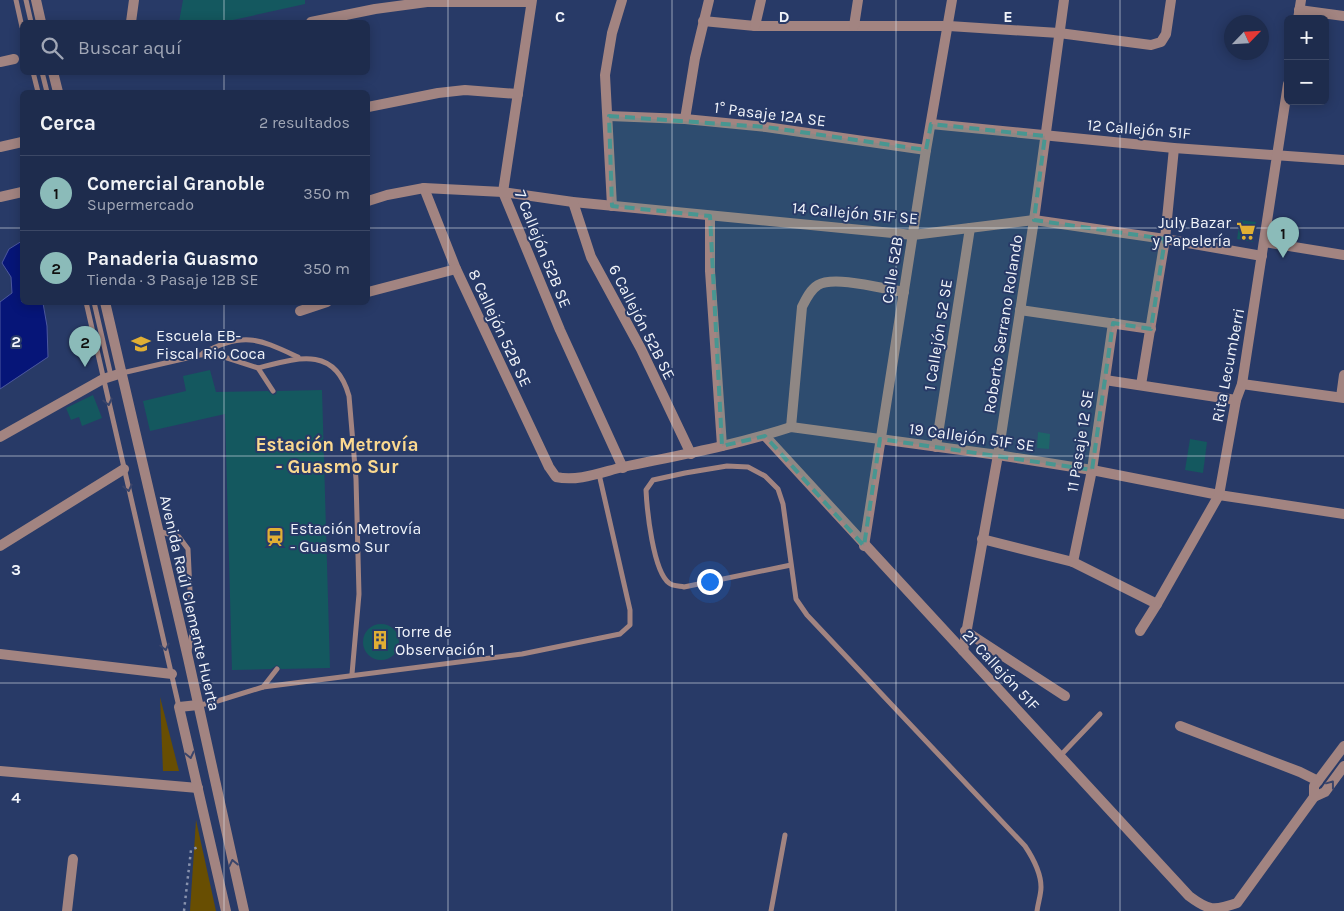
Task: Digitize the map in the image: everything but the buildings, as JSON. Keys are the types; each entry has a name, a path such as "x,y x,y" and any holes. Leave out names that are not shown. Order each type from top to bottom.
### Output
{"street":[{"path":"36,0 41,20"},
{"path":"131,20 134,0"},
{"path":"612,206 605,75 612,33 622,0"},
{"path":"684,119 695,58 709,0"},
{"path":"755,26 761,0"},
{"path":"854,26 858,0"},
{"name":"Calle 52B","path":"864,546 926,150 952,0"},
{"name":"Roberto Serrano Rolando","path":"962,651 998,455 1034,220 1064,0"},
{"path":"703,21 755,26 949,26 1059,33 1151,46 1161,42 1166,34 1171,0"},
{"path":"321,20 375,9 427,2 531,1"},
{"name":"7 Callejón 52B SE","path":"531,1 503,192 560,330 623,468"},
{"path":"1299,9 1344,16"},
{"path":"0,62 14,59"},
{"path":"54,75 58,90"},
{"path":"370,107 438,93 465,90 518,94"},
{"name":"Rita Lecumberri","path":"1140,631 1219,495 1236,400 1242,384 1285,105"},
{"name":"1° Pasaje 12A SE","path":"608,116 684,119 766,127 926,150"},
{"name":"12 Callejón 51F","path":"932,124 1174,148 1344,160"},
{"path":"0,147 20,142"},
{"path":"1142,385 1165,239 1174,148"},
{"name":"14 Callejón 51F SE","path":"370,200 424,188 503,192 573,202 710,216 816,224 913,235 1034,220 1165,239 1262,256"},
{"name":"8 Callejón 52B SE","path":"424,188 456,269 549,467 556,477"},
{"path":"0,197 20,192"},
{"name":"6 Callejón 52B SE","path":"573,202 591,257 641,349 690,454"},
{"path":"710,216 710,271 722,446"},
{"name":"1 Callejón 52 SE","path":"936,447 970,228"},
{"path":"1264,242 1344,255"},
{"path":"370,291 456,269"},
{"path":"791,428 802,307 808,295 818,285 829,281 843,281 904,292"},
{"name":"Avenida Raúl Clemente Huerta","path":"106,305 188,658 244,911"},
{"path":"300,311 318,305"},
{"path":"1020,310 1151,329"},
{"name":"11 Pasaje 12 SE","path":"1073,562 1092,470 1113,323"},
{"path":"0,437 107,378 122,373"},
{"path":"1242,384 1342,398 1344,375"},
{"path":"1105,380 1236,400"},
{"name":"19 Callejón 51F SE","path":"556,477 565,479 599,474 690,454 791,428 998,455 1092,470 1219,495 1344,514"},
{"name":"21 Callejón 51F","path":"765,436 864,546 1189,896 1204,907 1218,910"},
{"path":"0,546 124,469"},
{"path":"982,539 1073,562 1157,604"},
{"path":"966,631 1065,696"},
{"path":"0,654 172,674"},
{"path":"179,707 198,705"},
{"name":"Avenida Raúl Clemente Huerta","path":"179,707 226,911"},
{"path":"1180,726 1300,772 1318,781"},
{"path":"1314,798 1314,786 1344,746"},
{"path":"1218,910 1237,903 1314,798 1324,792 1344,766"},
{"path":"0,772 198,788"},
{"path":"67,911 73,859"}],"lane":[{"path":"16,0 20,20"},
{"path":"26,0 31,20"},
{"path":"34,75 38,90"},
{"path":"43,75 46,90"},
{"path":"87,305 107,378"},
{"path":"95,305 107,378"},
{"path":"200,355 222,343 254,339 275,346 299,358"},
{"path":"122,373 200,355 215,354 258,368 299,358 319,360 335,370 346,383 349,396 356,479 359,594 352,674"},
{"path":"258,368 273,391"},
{"name":"Avenida Raúl Clemente Huerta","path":"107,378 124,469 179,707"},
{"path":"791,565 684,587 670,584 657,565 646,502 646,490 654,480 685,472 727,466 748,467 765,476 778,489 783,504 796,599 807,615 1025,846 1035,862 1040,878 1041,887 1037,911"},
{"path":"198,705 211,703 263,687 352,674 522,654 620,634 630,624 630,610 599,474"},
{"path":"158,531 179,536 188,548 192,633 188,658"},
{"path":"263,687 277,669"},
{"path":"1059,756 1100,714"},
{"path":"771,911 785,835"}],"path":[{"path":"184,911 191,850 210,840"}],"highlighted area":[{"path":"609,116 766,127 926,150 931,124 1045,136 1034,220 1165,239 1151,329 1113,323 1092,470 880,439 864,546 765,436 722,446 710,216 612,206"}],"shaded area":[{"path":"20,242 20,305 43,305 47,326 48,357 0,389 0,302 12,293 11,277 2,263 9,249"},
{"path":"160,697 179,771 163,771"},
{"path":"196,820 216,911 190,911"}],"place":[{"name":"July Bazar y Papelería","path":"1246,231"},
{"name":"Comercial Granoble","path":"1283,258"},
{"name":"Escuela EB- Fiscal Rio Coca","path":"141,344"},
{"name":"Panaderia Guasmo","path":"85,367"},
{"name":"Estación Metrovía - Guasmo Sur","path":"275,537"},
{"name":"Torre de Observación 1","path":"380,640"}],"district":[{"name":"Estación Metrovía - Guasmo Sur","path":"337,456"}]}
